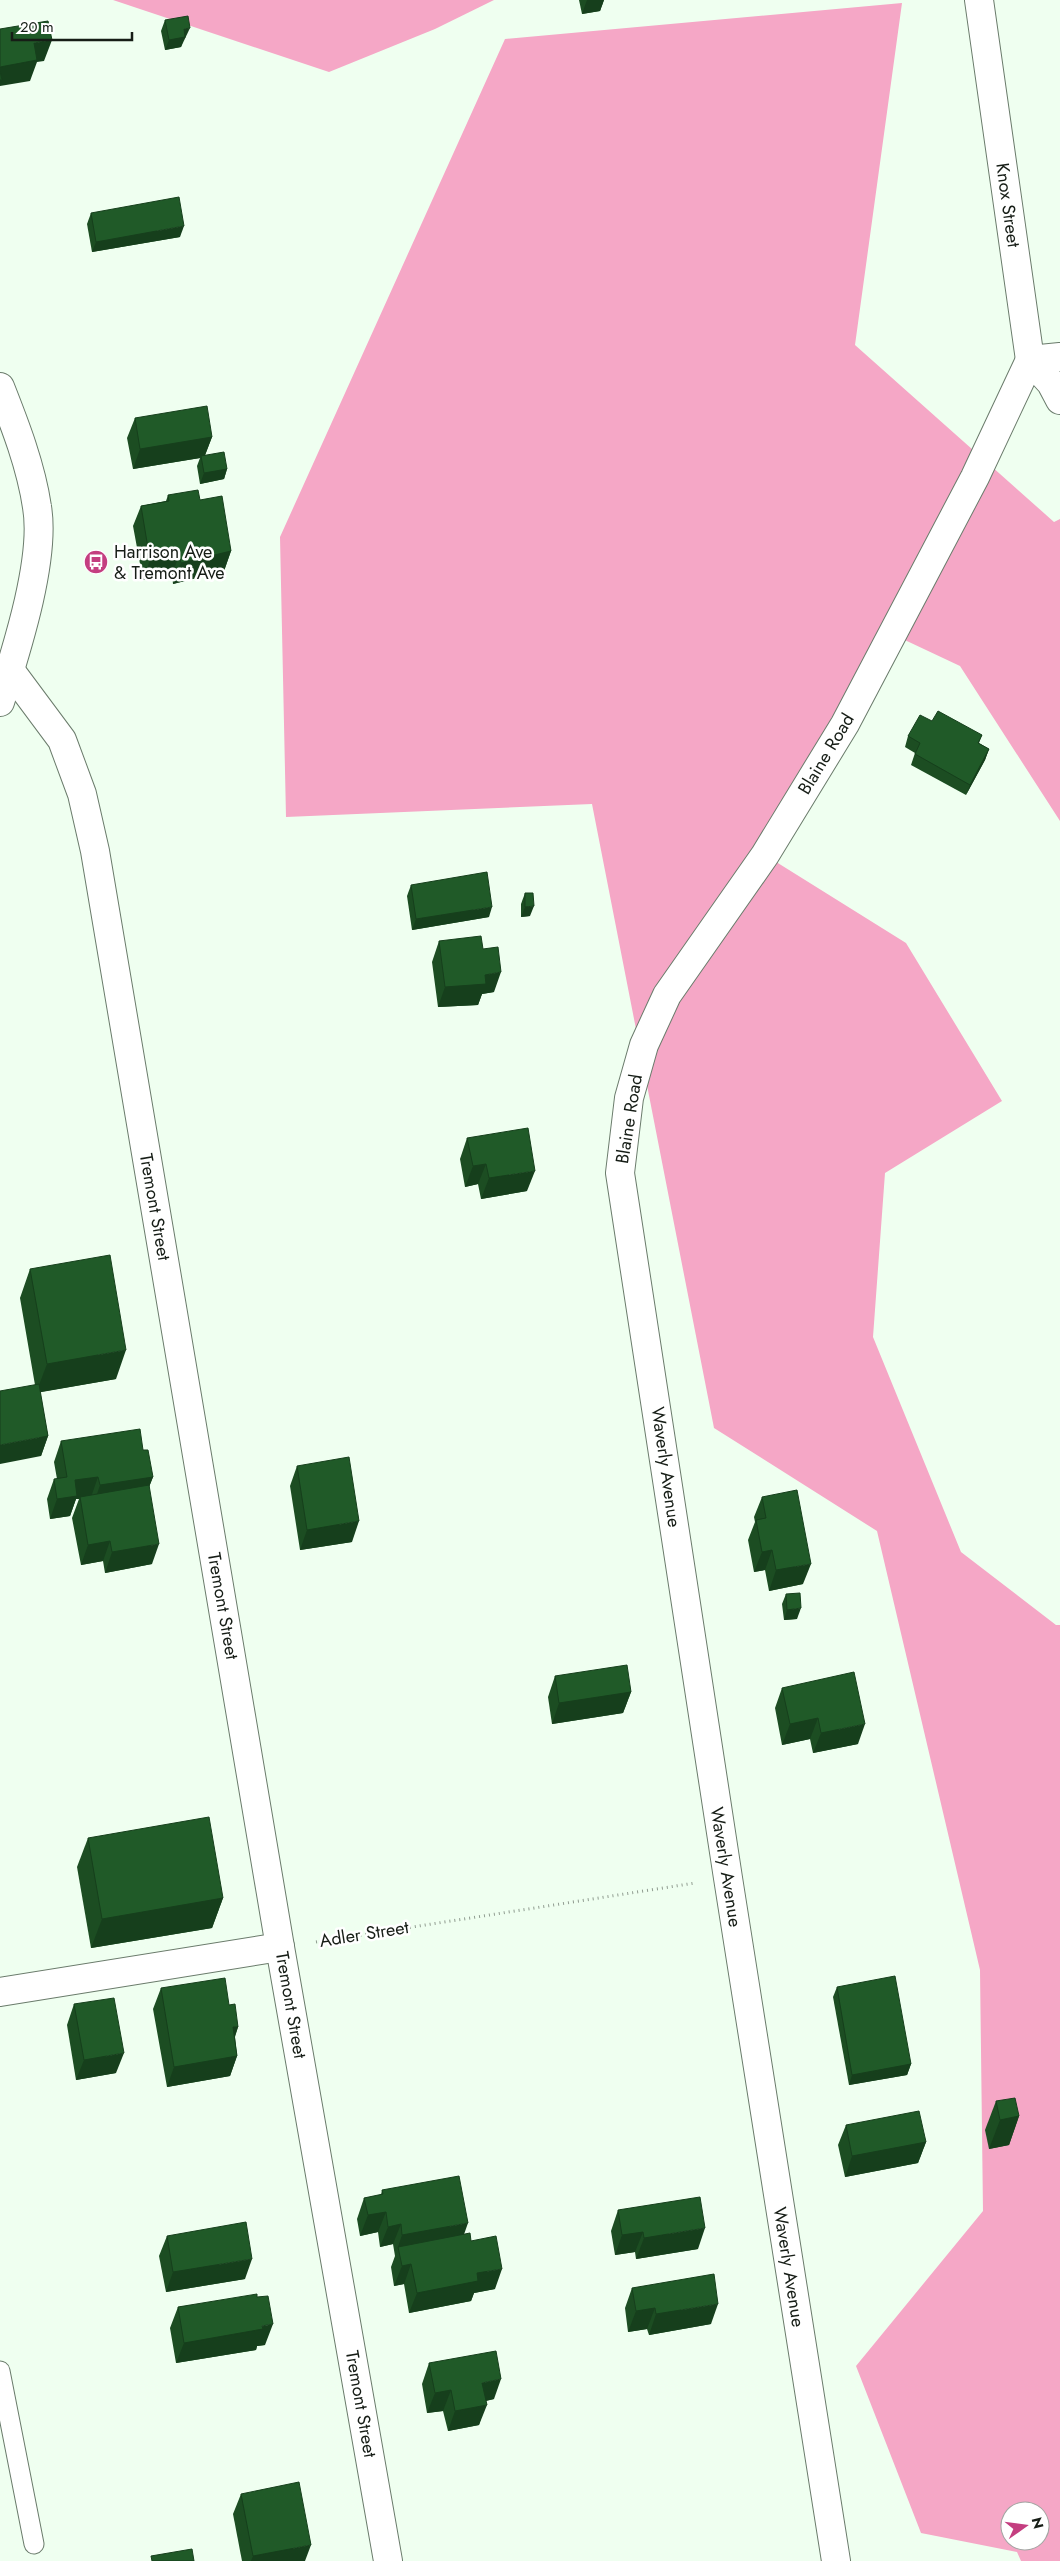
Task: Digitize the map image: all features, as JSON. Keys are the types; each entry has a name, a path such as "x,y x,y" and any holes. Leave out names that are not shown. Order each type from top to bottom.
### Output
{"street":[{"name":"Knox Street","path":"980,0 1030,360"},
{"path":"1030,360 1060,357"},
{"path":"1030,360 1051,383 1060,400"},
{"name":"Blaine Road","path":"620,1173 629,1098 644,1045 667,995 765,855 845,724 975,477 1030,360"},
{"path":"0,387 24,453 38,508 39,548 10,670 0,702"},
{"name":"Tremont Street","path":"10,670 62,740 82,794 95,851 280,1948 388,2561"},
{"name":"Waverly Avenue","path":"620,1173 728,1878 836,2561"},
{"path":"0,1992 280,1948"}],"lane":[{"path":"0,2370 34,2544"}],"path":[{"name":"Adler Street","path":"280,1948 728,1878"}],"shaded area":[{"path":"113,0 494,0 435,29 329,72"},
{"path":"902,3 855,345 1054,522 1060,519 1060,821 960,666 892,634 765,855 906,943 1002,1101 885,1173 873,1337 961,1552 1056,1625 1060,1625 1060,2561 1021,2561 1017,2552 1012,2551 1050,2551 1050,2501 1000,2501 1000,2549 921,2533 856,2366 983,2211 980,1970 877,1531 714,1428 592,804 286,817 280,537 505,39"}],"building":[{"path":"188,16 190,28 184,29 185,37 169,40 165,20"},
{"path":"48,21 52,40 34,43 37,60 0,67 0,29"},
{"path":"179,197 184,226 96,242 91,213"},
{"path":"207,406 212,437 140,449 135,418"},
{"path":"224,452 227,469 204,473 201,456"},
{"path":"198,490 200,500 222,496 231,551 181,563 179,555 150,560 141,506 169,501 168,495"},
{"path":"938,711 982,735 978,743 989,749 970,785 915,754 920,743 908,736 920,715 932,721"},
{"path":"487,872 492,907 416,919 411,885"},
{"path":"525,893 533,893 534,906 525,907"},
{"path":"481,936 483,949 498,947 501,972 485,975 486,984 445,987 439,941"},
{"path":"528,1128 535,1171 489,1178 486,1164 473,1166 467,1138"},
{"path":"110,1255 126,1350 47,1364 30,1269"},
{"path":"39,1384 48,1436 0,1445 0,1391"},
{"path":"140,1429 143,1450 148,1450 153,1477 100,1485 98,1477 75,1480 77,1496 57,1499 54,1479 67,1477 61,1441"},
{"path":"349,1457 359,1521 307,1530 297,1466"},
{"path":"149,1485 159,1544 112,1552 110,1541 88,1545 80,1497"},
{"path":"797,1490 811,1564 776,1570 772,1550 762,1552 756,1520 766,1518 762,1497"},
{"path":"800,1593 801,1608 787,1610 786,1594"},
{"path":"627,1665 631,1692 559,1703 555,1676"},
{"path":"854,1672 865,1724 821,1733 818,1718 790,1724 782,1688"},
{"path":"209,1817 223,1898 102,1919 88,1838"},
{"path":"895,1976 911,2064 852,2075 837,1987"},
{"path":"225,1978 229,2005 235,2004 238,2027 233,2027 237,2056 174,2067 161,1988"},
{"path":"114,1998 124,2053 84,2060 74,2004"},
{"path":"1015,2098 1019,2116 1000,2120 996,2101"},
{"path":"919,2111 926,2142 852,2156 846,2125"},
{"path":"459,2176 468,2223 402,2235 401,2224 388,2227 386,2212 368,2215 364,2198 383,2194 382,2190"},
{"path":"700,2197 705,2228 644,2238 643,2232 622,2235 618,2210"},
{"path":"246,2222 252,2259 173,2272 167,2236"},
{"path":"470,2233 471,2241 496,2236 502,2269 477,2273 478,2281 417,2293 411,2264 402,2266 398,2247"},
{"path":"714,2274 718,2304 656,2314 655,2308 636,2311 632,2288"},
{"path":"257,2294 257,2297 268,2296 273,2324 262,2326 263,2329 184,2343 178,2307"},
{"path":"496,2351 501,2379 482,2383 487,2405 455,2411 451,2390 435,2393 429,2363"},
{"path":"299,2482 311,2545 253,2556 241,2494"},
{"path":"192,2549 194,2561 152,2561 151,2556"}],"place":[{"name":"Harrison Ave & Tremont Ave","path":"96,562"}]}
